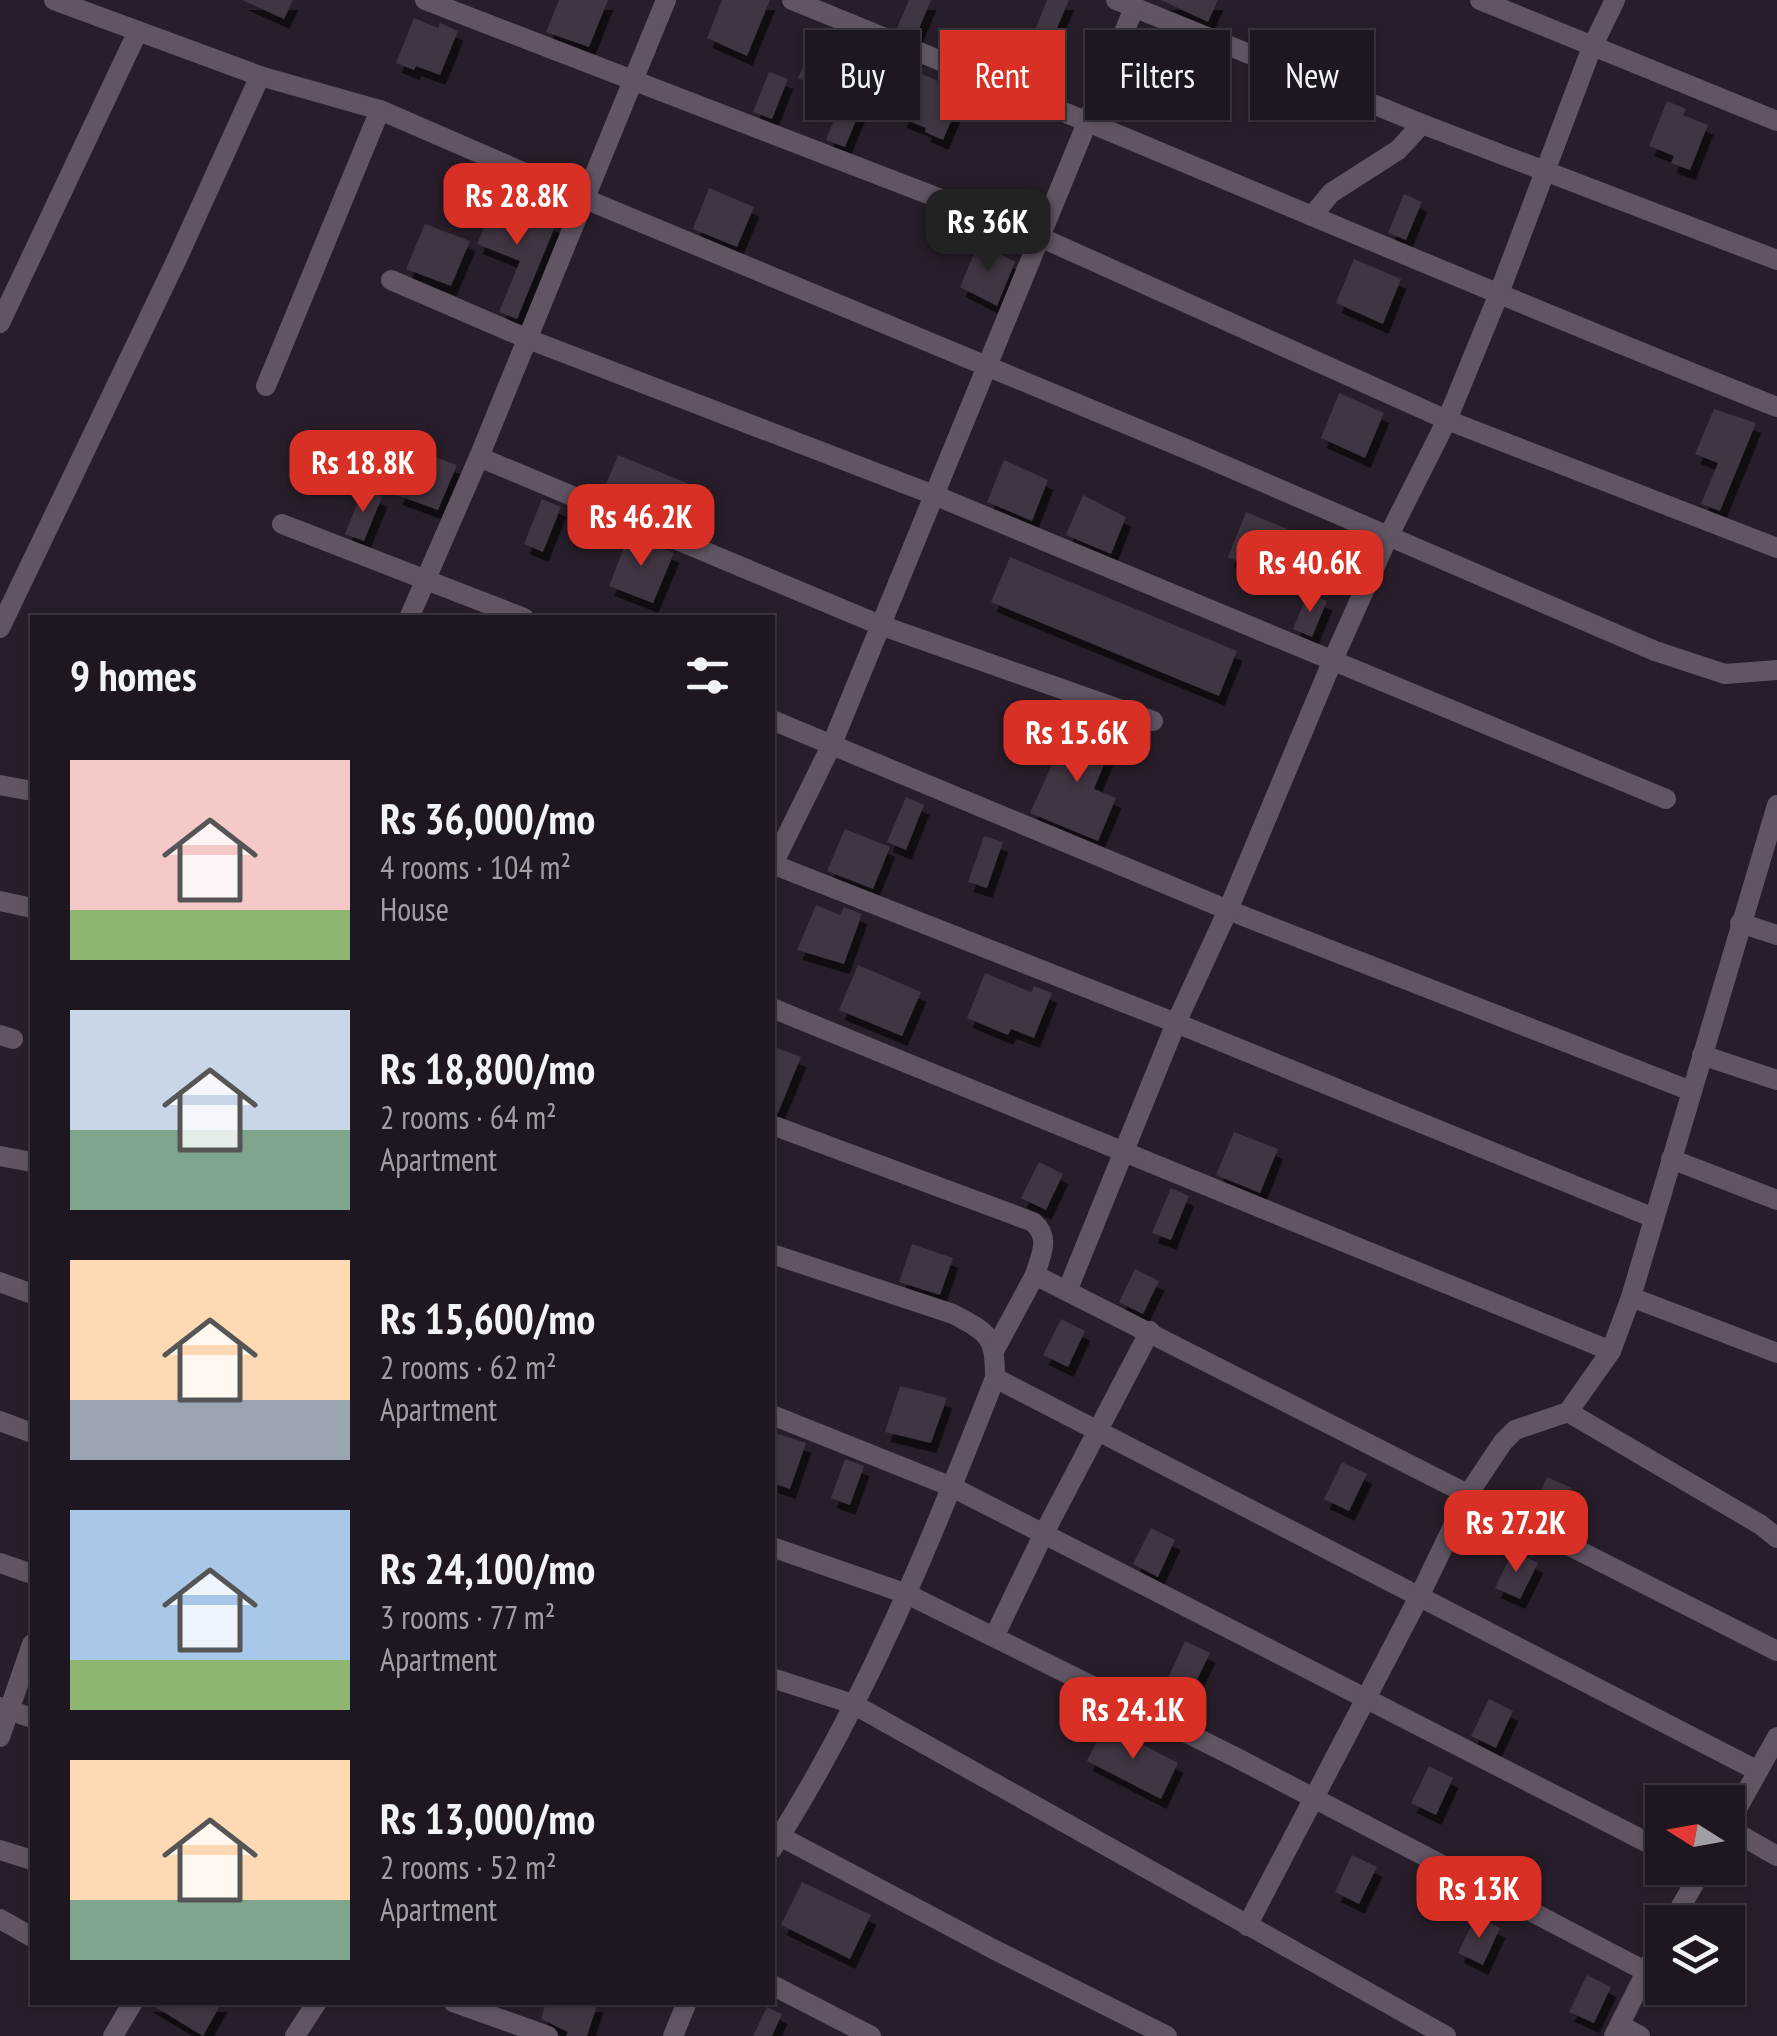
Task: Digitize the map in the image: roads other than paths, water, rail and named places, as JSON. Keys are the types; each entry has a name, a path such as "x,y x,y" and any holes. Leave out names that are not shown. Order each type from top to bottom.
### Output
{"street":[{"path":"54,0 84,4 138,31 260,76 380,110 1694,666 1726,674 1777,670"},
{"path":"425,0 1042,238 1447,420 1777,548"},
{"path":"409,615 479,458 666,0"},
{"path":"792,0 1085,118"},
{"path":"1480,0 1777,122"},
{"path":"1068,1289 1176,1024 1332,662 1447,420 1592,47 1615,0"},
{"path":"1117,30 1125,4 1422,124 1777,260"},
{"path":"0,323 138,31"},
{"path":"0,628 260,76"},
{"path":"266,386 380,110"},
{"path":"775,861 832,744 1090,120 1498,296 1777,407"},
{"path":"1312,216 1331,193 1398,150 1422,124"},
{"path":"391,280 528,339 934,494 1666,799"},
{"path":"479,458 880,624 1153,721"},
{"path":"282,524 517,615"},
{"path":"775,721 1228,910 1691,1091"},
{"path":"0,785 30,792"},
{"path":"1247,1926 1469,1493 1515,1430 1568,1412 1611,1351 1632,1297 1777,806"},
{"path":"775,866 1654,1218"},
{"path":"0,901 30,908"},
{"path":"1740,922 1777,935"},
{"path":"775,1009 1611,1351"},
{"path":"1702,1055 1777,1080"},
{"path":"775,1126 1033,1222 1044,1233 1035,1275 994,1349"},
{"path":"0,1156 30,1162"},
{"path":"1671,1159 1777,1200"},
{"path":"775,1255 953,1314 988,1334 994,1349 995,1378 907,1594 853,1704 776,1839 1167,2036"},
{"path":"1035,1275 1777,1652"},
{"path":"0,1282 30,1293"},
{"path":"1632,1297 1777,1353"},
{"path":"994,1637 1150,1331"},
{"path":"995,1378 1758,1771"},
{"path":"1568,1412 1761,1524 1777,1538"},
{"path":"775,1416 952,1486 1645,1841"},
{"path":"0,1421 30,1432"},
{"path":"775,1548 907,1594 1313,1798 1645,1971 1617,2030 1640,2036"},
{"path":"0,1563 30,1573"},
{"path":"0,1737 5,1708 30,1649"},
{"path":"775,1679 853,1704 1446,2036"},
{"path":"5,1708 30,1717"},
{"path":"1745,1795 1777,1737"},
{"path":"1745,1836 1777,1856"},
{"path":"0,1850 30,1859"},
{"path":"0,1920 30,1936"},
{"path":"775,1988 871,2036"},
{"path":"114,2036 131,2005"},
{"path":"295,2036 315,2005"},
{"path":"461,2005 541,2035"},
{"path":"673,2036 686,2005"}]}
